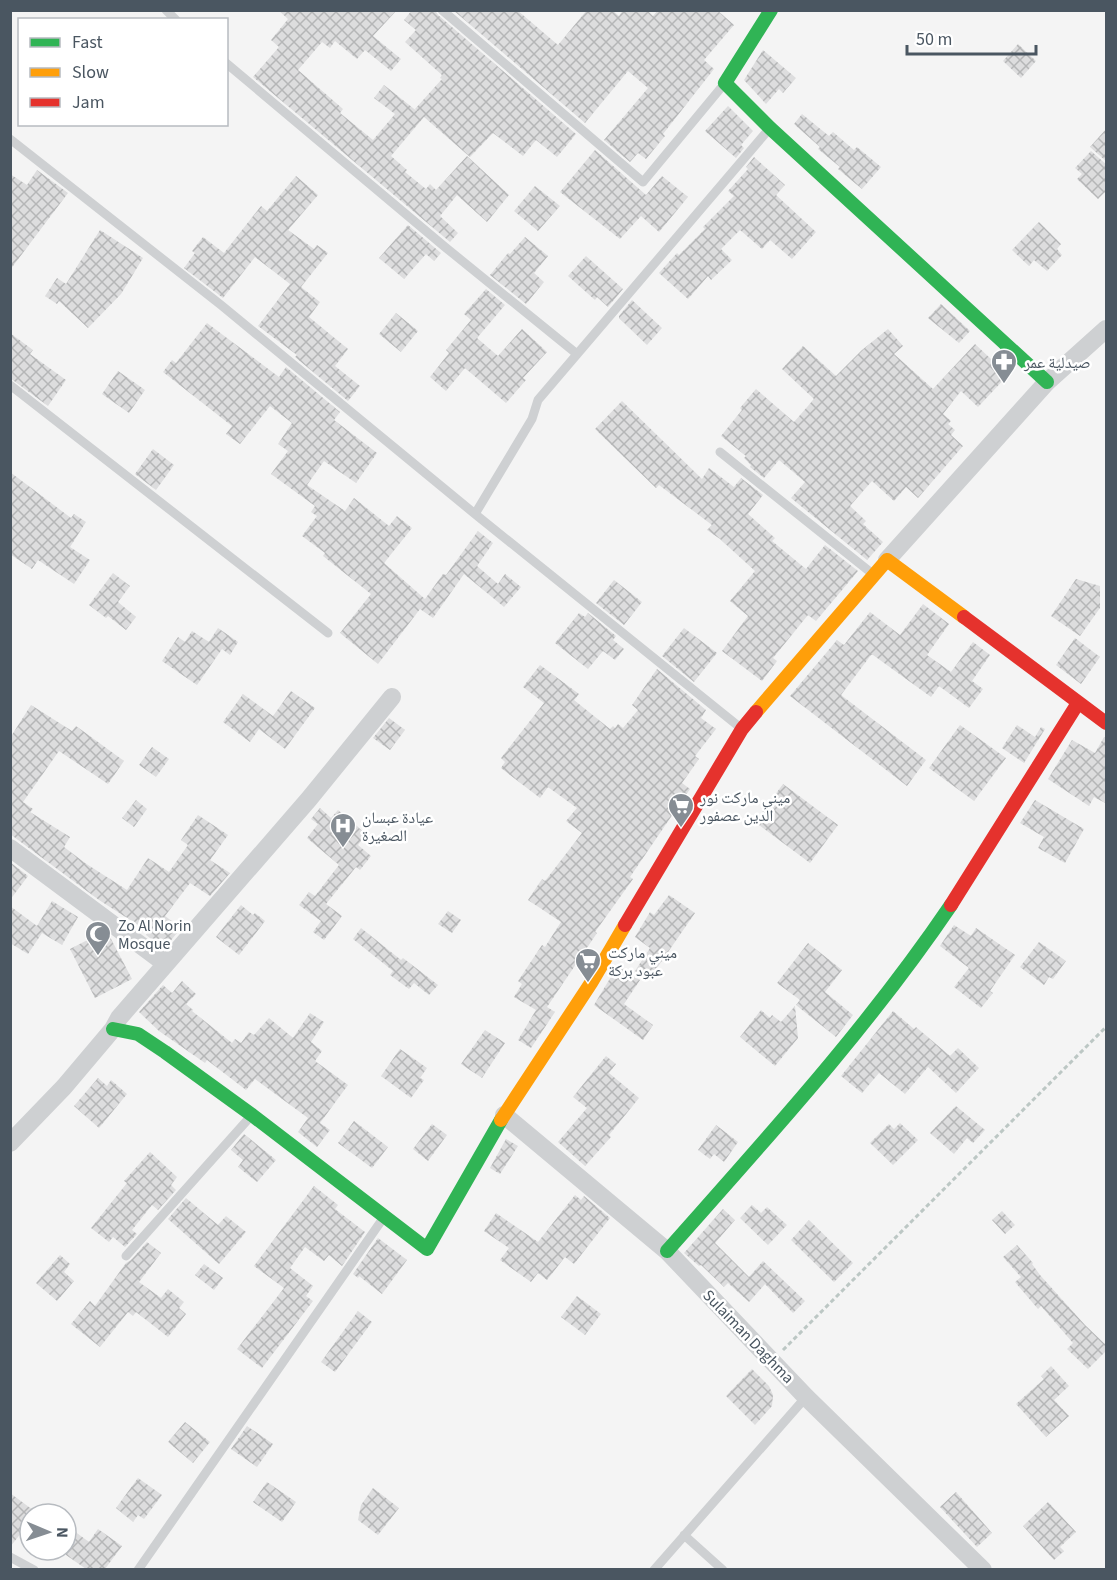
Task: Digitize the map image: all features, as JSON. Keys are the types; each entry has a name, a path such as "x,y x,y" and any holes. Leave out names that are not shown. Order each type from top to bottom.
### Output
{"street":[{"path":"771,10 725,83 770,128 1047,382"},
{"path":"113,1029 138,1034 252,1115 428,1249 504,1115 591,983 742,729 887,560 1047,382 1107,329"},
{"path":"887,560 1107,723"},
{"path":"10,1143 64,1087 113,1029 119,1018 309,799 392,697"},
{"path":"667,1251 796,1106 883,1001 946,913 1077,703"},
{"path":"10,848 166,964"},
{"name":"Sulaiman Daghma","path":"504,1115 667,1251 771,1361 982,1569"}],"lane":[{"path":"442,10 643,182 725,83"},
{"path":"228,65 445,247 577,354"},
{"path":"475,514 532,419 537,400 770,128"},
{"path":"10,139 221,305 742,729"},
{"path":"10,385 328,633"},
{"path":"720,452 874,575"},
{"path":"126,1256 252,1115"},
{"path":"138,1569 384,1217"},
{"path":"654,1569 806,1396"},
{"path":"684,1535 723,1569"},
{"path":"10,1557 34,1569"}],"path":[{"path":"771,1361 1107,1027"}],"building":[{"path":"278,10 397,10 373,36 401,59 391,71 365,50 357,59 335,41 330,48 322,42 298,70 343,109 340,113 373,140 395,114 374,98 384,85 418,112 415,109 442,79 440,78 442,75 405,42 416,30 404,20 412,10 435,10 576,134 557,157 536,140 523,156 493,133 470,157 424,117 391,156 407,170 405,172 426,189 430,184 436,190 467,156 509,195 487,222 457,195 440,216 458,233 450,242 253,77 279,47 271,40 288,19"},
{"path":"453,10 517,10 558,45 587,10 612,10 619,16 623,10 647,10 653,16 658,10 717,10 734,25 704,60 714,69 663,134 665,136 646,159 638,153 630,162 604,140 648,88 628,71 585,123"},
{"path":"1018,44 1036,61 1021,78 1003,61"},
{"path":"763,50 796,78 783,93 779,89 766,104 744,80"},
{"path":"728,106 753,131 741,145 744,148 736,158 705,131"},
{"path":"802,114 829,136 833,132 854,150 857,147 881,167 862,189 838,169 840,167 818,149 820,147 794,124"},
{"path":"1107,128 1107,162 1090,147"},
{"path":"595,150 646,195 662,176 688,197 659,232 641,216 620,239 560,192"},
{"path":"1091,151 1107,165 1107,190 1098,199 1077,179 1082,174 1075,168"},
{"path":"754,157 785,185 776,195 816,232 792,259 770,240 762,249 740,230 721,249 732,260 711,280 708,276 688,299 659,273 677,253 679,255 705,229 703,227 734,196 728,191 748,169 746,167"},
{"path":"37,170 68,193 10,270 10,174 27,185"},
{"path":"296,176 318,195 288,230 314,249 317,245 328,253 301,287 320,302 309,317 348,349 335,366 360,386 348,401 295,357 297,355 258,326 290,284 255,257 223,298 184,268 195,253 192,251 203,237 224,253 261,206 267,211"},
{"path":"535,186 560,206 538,231 514,211"},
{"path":"1039,222 1061,244 1057,249 1062,255 1047,271 1034,260 1029,266 1012,250"},
{"path":"408,225 441,253 434,261 426,254 404,279 379,258"},
{"path":"100,230 143,258 121,294 88,328 59,301 57,304 45,296 57,278 66,284"},
{"path":"525,237 548,256 534,273 544,282 526,304 490,275"},
{"path":"586,256 623,289 608,307 597,297 595,300 568,276"},
{"path":"486,289 505,305 477,338 498,356 522,329 547,352 523,378 526,380 506,403 465,368 446,391 430,377 449,353 446,350 471,320 464,314"},
{"path":"632,300 662,328 647,345 619,318"},
{"path":"941,304 970,331 959,343 928,318"},
{"path":"396,313 418,331 401,352 379,334"},
{"path":"207,323 279,377 286,367 340,412 334,420 377,453 356,483 324,461 307,485 345,511 354,498 389,526 397,516 412,528 384,563 425,599 443,574 446,575 478,531 493,543 477,566 498,584 505,574 521,587 504,607 464,574 433,618 420,609 378,664 340,633 371,594 302,536 317,516 311,512 315,506 271,474 288,451 278,444 292,423 270,406 240,444 226,434 232,426 163,372 172,360 176,363"},
{"path":"888,329 903,346 894,354 933,389 975,344 1008,375 978,407 961,391 943,414 951,421 948,424 955,430 951,435 963,446 918,498 906,487 894,501 872,481 850,506 866,521 863,524 883,542 867,560 791,498 805,482 779,460 764,478 750,467 751,465 744,458 746,456 721,436 756,389 794,422 814,399 782,369 803,346 836,376 862,350"},
{"path":"10,333 33,350 30,354 66,380 48,406 10,378"},
{"path":"118,371 145,390 129,413 102,394"},
{"path":"622,401 702,479 709,468 734,487 741,478 763,495 748,514 775,538 772,541 806,569 825,545 858,571 816,621 808,615 773,658 777,661 762,681 722,651 748,616 730,601 755,571 707,530 712,525 659,485 656,488 595,429"},
{"path":"153,449 174,465 156,490 135,474"},
{"path":"10,472 71,518 74,514 86,522 70,547 90,560 74,584 38,560 32,569 10,554"},
{"path":"113,573 130,586 118,602 136,617 126,630 89,605"},
{"path":"1076,579 1100,586 1100,608 1080,636 1051,616"},
{"path":"614,580 642,602 624,625 596,603"},
{"path":"923,604 949,624 927,655 951,672 973,642 990,655 972,681 983,689 969,708 939,686 931,697 873,655 841,695 926,760 907,786 790,696 837,640 844,645 870,612 900,635"},
{"path":"579,613 585,617 588,613 616,636 613,640 624,649 615,660 603,651 588,669 555,643"},
{"path":"218,628 238,642 230,655 222,649 197,685 162,661 178,637 185,642 192,631 209,642"},
{"path":"684,628 717,653 694,682 662,656"},
{"path":"1075,638 1100,657 1081,684 1056,665"},
{"path":"540,665 579,694 574,700 610,729 613,726 615,728 618,724 623,728 638,710 632,705 657,669 706,710 701,718 716,729 695,756 699,759 682,783 690,789 630,877 633,879 595,932 597,933 547,1007 555,1012 531,1048 518,1040 536,1010 514,997 522,984 518,981 542,945 545,947 561,922 528,900 542,879 545,881 582,833 566,821 577,808 548,787 540,798 501,768 505,762 501,758 544,703 523,687"},
{"path":"291,691 315,708 285,749 259,729 250,742 223,722 243,694 273,716"},
{"path":"31,705 72,731 76,726 124,761 108,784 59,751 23,802 33,809 30,812 70,837 64,847 85,863 127,890 148,858 169,872 188,845 181,840 198,815 228,835 210,860 230,873 210,896 190,883 165,916 181,928 164,949 146,935 149,932 99,900 10,834 10,738"},
{"path":"389,718 405,730 390,750 373,738"},
{"path":"960,725 1006,758 974,801 929,768"},
{"path":"1017,725 1035,737 1041,727 1045,729 1024,763 1002,748"},
{"path":"1104,737 1107,737 1107,804 1094,797 1089,806 1048,779 1072,740 1095,753"},
{"path":"152,747 169,759 156,777 139,765"},
{"path":"783,784 838,825 810,863 755,822"},
{"path":"136,800 147,809 134,827 122,818"},
{"path":"1035,800 1084,829 1065,863 1038,848 1044,837 1020,823"},
{"path":"320,808 331,818 338,810 366,834 358,845 371,856 360,870 356,867 326,904 342,916 324,940 313,932 321,921 299,905 309,892 315,896 339,865 307,838 318,824 311,819"},
{"path":"10,862 28,876 10,900"},
{"path":"669,895 695,913 648,981 635,971 650,948 635,937 650,912 654,915"},
{"path":"52,901 78,917 62,945 42,933 28,954 10,943 10,906 37,926"},
{"path":"241,905 265,921 239,955 216,937"},
{"path":"448,911 461,920 452,933 438,924"},
{"path":"954,925 971,936 976,928 1015,955 990,991 993,993 981,1008 954,987 969,968 940,946"},
{"path":"361,928 401,960 403,958 438,985 429,995 414,983 409,989 390,975 393,971 353,939"},
{"path":"103,932 110,937 132,979 95,998 70,949"},
{"path":"1039,942 1066,961 1053,979 1049,977 1044,985 1020,967"},
{"path":"808,943 842,970 825,992 853,1015 836,1037 796,1005 800,1000 777,983"},
{"path":"618,965 640,980 624,1004 653,1025 643,1040 594,1005"},
{"path":"182,981 196,994 186,1004 232,1043 235,1039 241,1043 249,1032 254,1035 269,1018 293,1038 310,1013 324,1022 311,1042 322,1051 315,1061 348,1085 320,1123 330,1130 317,1147 298,1132 308,1118 255,1079 246,1090 207,1060 205,1063 159,1031 139,1012 163,985 172,993"},
{"path":"795,1006 798,1038 775,1066 740,1037 761,1010 770,1018 772,1015 781,1022"},
{"path":"893,1011 950,1056 958,1048 979,1068 956,1093 928,1067 905,1094 879,1073 862,1093 841,1076"},
{"path":"485,1030 505,1043 482,1078 461,1064"},
{"path":"400,1049 427,1068 420,1078 424,1080 411,1098 381,1076"},
{"path":"606,1056 616,1064 609,1073 639,1098 609,1135 611,1137 585,1166 558,1142 587,1108 573,1097"},
{"path":"98,1078 107,1086 111,1080 127,1094 99,1128 74,1106"},
{"path":"956,1106 985,1130 973,1143 967,1138 954,1154 930,1133"},
{"path":"354,1121 388,1147 372,1168 338,1143"},
{"path":"900,1123 918,1140 893,1165 870,1143 889,1124 894,1129"},
{"path":"432,1124 447,1135 428,1161 413,1149"},
{"path":"716,1125 738,1142 724,1162 714,1154 710,1159 698,1150"},
{"path":"244,1134 276,1160 257,1182 238,1167 243,1160 231,1150"},
{"path":"506,1139 518,1146 500,1174 490,1168"},
{"path":"150,1152 177,1177 171,1185 176,1190 158,1210 152,1205 132,1230 137,1234 125,1247 113,1237 109,1242 91,1228 127,1183 124,1181"},
{"path":"314,1186 338,1205 335,1209 365,1232 342,1266 329,1255 324,1261 305,1247 290,1268 313,1286 306,1296 313,1301 262,1368 237,1349 284,1288 254,1266"},
{"path":"575,1195 581,1200 584,1196 610,1218 574,1264 565,1257 547,1280 538,1273 531,1282 500,1260 509,1248 484,1231 496,1213 538,1242"},
{"path":"186,1198 218,1225 226,1216 246,1232 219,1264 168,1219"},
{"path":"752,1205 761,1213 767,1207 787,1225 768,1245 740,1218"},
{"path":"723,1209 735,1220 715,1243 749,1277 763,1261 805,1301 793,1313 765,1284 749,1302 728,1283 724,1287 701,1265 699,1266 684,1253"},
{"path":"1002,1211 1015,1225 1005,1234 992,1220"},
{"path":"809,1220 853,1263 834,1282 791,1240"},
{"path":"378,1238 407,1260 382,1294 353,1274"},
{"path":"147,1242 161,1253 139,1282 161,1298 168,1289 184,1302 179,1308 186,1314 168,1337 136,1312 133,1316 128,1312 100,1347 71,1324 90,1301 95,1306 126,1263"},
{"path":"1017,1245 1040,1275 1107,1346 1107,1350 1088,1369 1067,1349 1073,1343 1041,1306 1038,1309 1015,1282 1021,1277 1003,1257"},
{"path":"60,1255 70,1264 64,1272 74,1281 57,1301 36,1283"},
{"path":"204,1264 223,1278 214,1290 195,1275"},
{"path":"577,1296 601,1314 585,1335 561,1317"},
{"path":"358,1311 372,1322 335,1372 321,1362"},
{"path":"1051,1366 1069,1386 1054,1400 1069,1416 1046,1437 1016,1404 1044,1379 1041,1376"},
{"path":"752,1369 769,1386 773,1395 772,1406 755,1425 726,1396"},
{"path":"185,1422 210,1442 193,1463 168,1442"},
{"path":"247,1426 273,1444 257,1467 231,1449"},
{"path":"138,1478 162,1495 144,1519 138,1515 133,1522 116,1508"},
{"path":"267,1482 296,1502 282,1522 253,1502"},
{"path":"373,1488 399,1508 378,1535 358,1520 361,1505"},
{"path":"956,1492 992,1533 977,1547 940,1507"},
{"path":"10,1493 22,1502 18,1502 18,1537 10,1547"},
{"path":"1048,1502 1076,1532 1060,1547 1064,1551 1054,1560 1023,1526"},
{"path":"98,1529 122,1546 105,1569 86,1569 76,1562 78,1562 78,1534 89,1542"}],"traffic: fast":[{"path":"771,10 725,83 770,128 1047,382"},
{"path":"667,1251 815,1082 885,996 951,905"},
{"path":"113,1029 138,1034 165,1052 252,1115 427,1249 501,1120"}],"traffic: slow":[{"path":"756,712 887,560 964,617"},
{"path":"501,1120 591,983 625,925"}],"traffic: jam":[{"path":"964,617 1106,723"},
{"path":"951,905 1078,703"},
{"path":"625,925 742,729 756,712"}],"place":[{"name":"صيدلية عمر","path":"1004,385"},
{"name":"ميني ماركت نور الدين عصفور","path":"681,829"},
{"name":"عيادة عبسان الصغيرة","path":"343,849"},
{"name":"Zo Al Norin Mosque","path":"98,957"},
{"name":"ميني ماركت عبود بركة","path":"588,984"}]}
